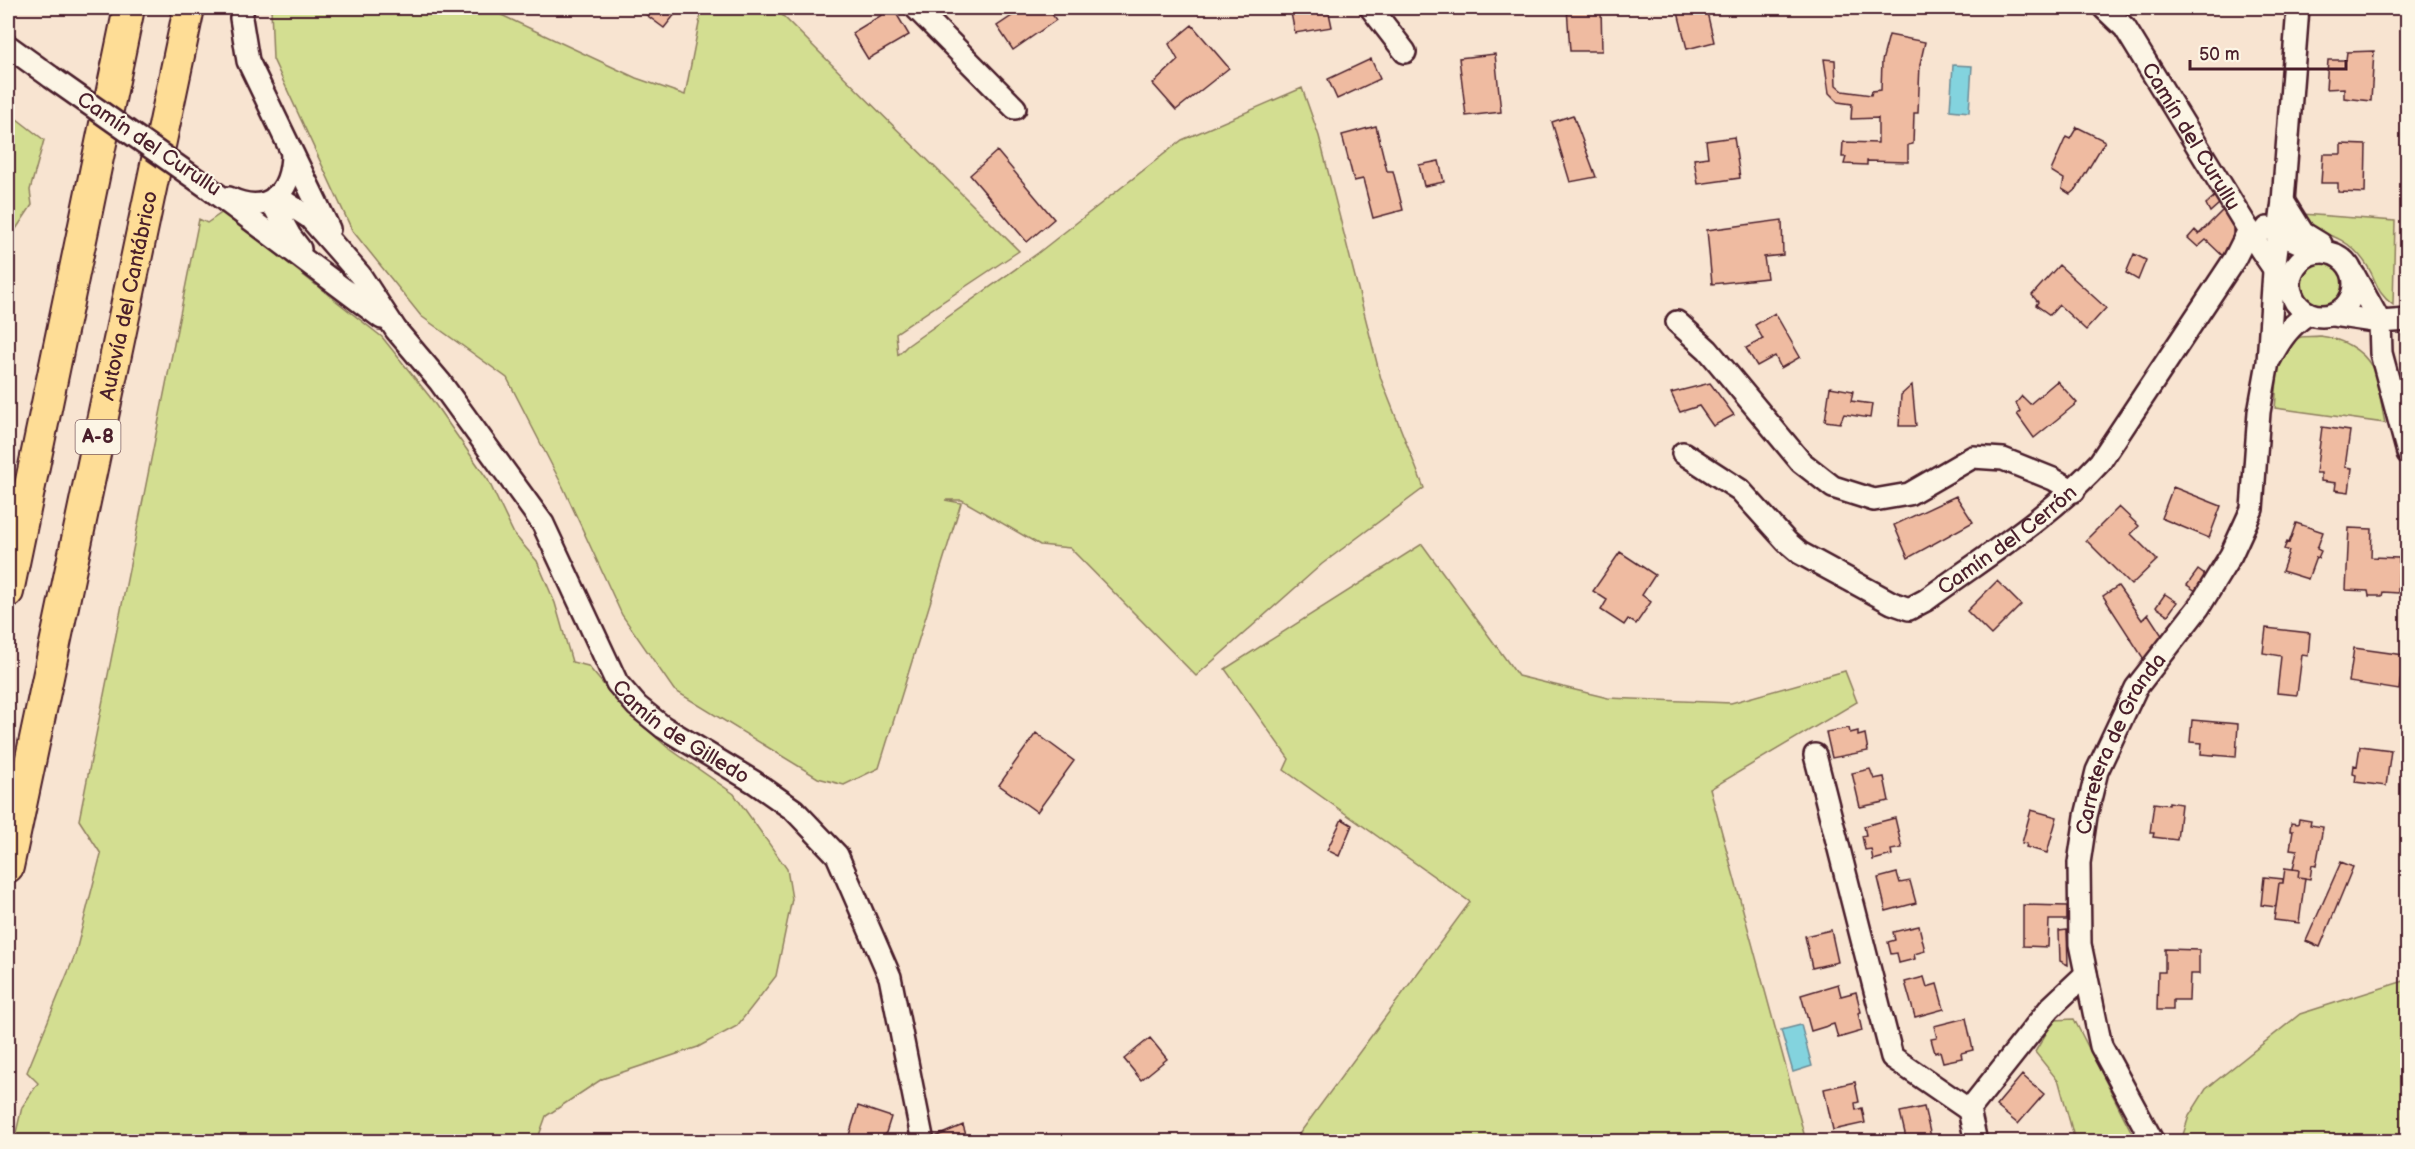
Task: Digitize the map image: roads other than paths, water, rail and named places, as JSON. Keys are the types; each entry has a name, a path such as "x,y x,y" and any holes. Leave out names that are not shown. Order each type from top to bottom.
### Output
{"highway":[{"name":"Autovía del Cantábrico","path":"8,867 189,8"},
{"path":"8,592 128,12"}],"street":[{"path":"243,8 241,18 248,61 292,151 292,171 286,185 273,198"},
{"path":"916,8 1015,108"},
{"path":"1371,8 1405,52"},
{"name":"Camín del Curullu","path":"2104,8 2125,28 2258,227 2274,271 2292,295"},
{"name":"Carretera de Granda","path":"2153,1142 2101,1046 2079,944 2079,862 2086,816 2097,771 2136,688 2199,607 2231,555 2252,508 2259,412 2268,362 2274,271 2258,227 2283,201 2298,8"},
{"name":"Camín del Curullu","path":"8,46 210,189 252,206 273,198"},
{"name":"Camín de Gilledo","path":"292,151 340,251"},
{"name":"Camín de Gilledo","path":"210,189 396,330"},
{"name":"Camín de Gilledo","path":"273,198 290,236 310,263"},
{"name":"Camín de Gilledo","path":"273,198 310,218 360,274 396,330 440,382 543,524 618,683 637,706 663,727 754,782 794,810 837,855 891,977 923,1142"},
{"path":"2283,201 2303,233 2323,254"},
{"path":"2258,227 2349,266 2380,322 2381,353 2408,453"},
{"name":"Camín del Cerrón","path":"1683,453 1740,490 1787,542 1800,553 1892,603 1909,609 1926,600 2028,527 2074,490 2100,462 2258,227"},
{"path":"2274,271 2323,254"},
{"path":"2323,254 2296,266 2291,275 2292,295 2301,309 2308,314 2325,317 2333,315 2380,322 2408,320"},
{"path":"2333,315 2349,303 2354,293 2353,273"},
{"name":"Carretera de Granda","path":"2268,362 2288,330 2295,322 2308,314"},
{"path":"1677,322 1708,350 1801,462 1833,487 1874,500 1909,494 1973,457 2003,459 2074,490"},
{"path":"1815,755 1892,1058 1969,1110 1976,1142"},
{"path":"1969,1110 2050,1008 2086,974"}],"water":[{"path":"1953,65 1972,66 1969,112 1950,110"},
{"path":"1801,1025 1812,1066 1793,1072 1781,1030"}]}
